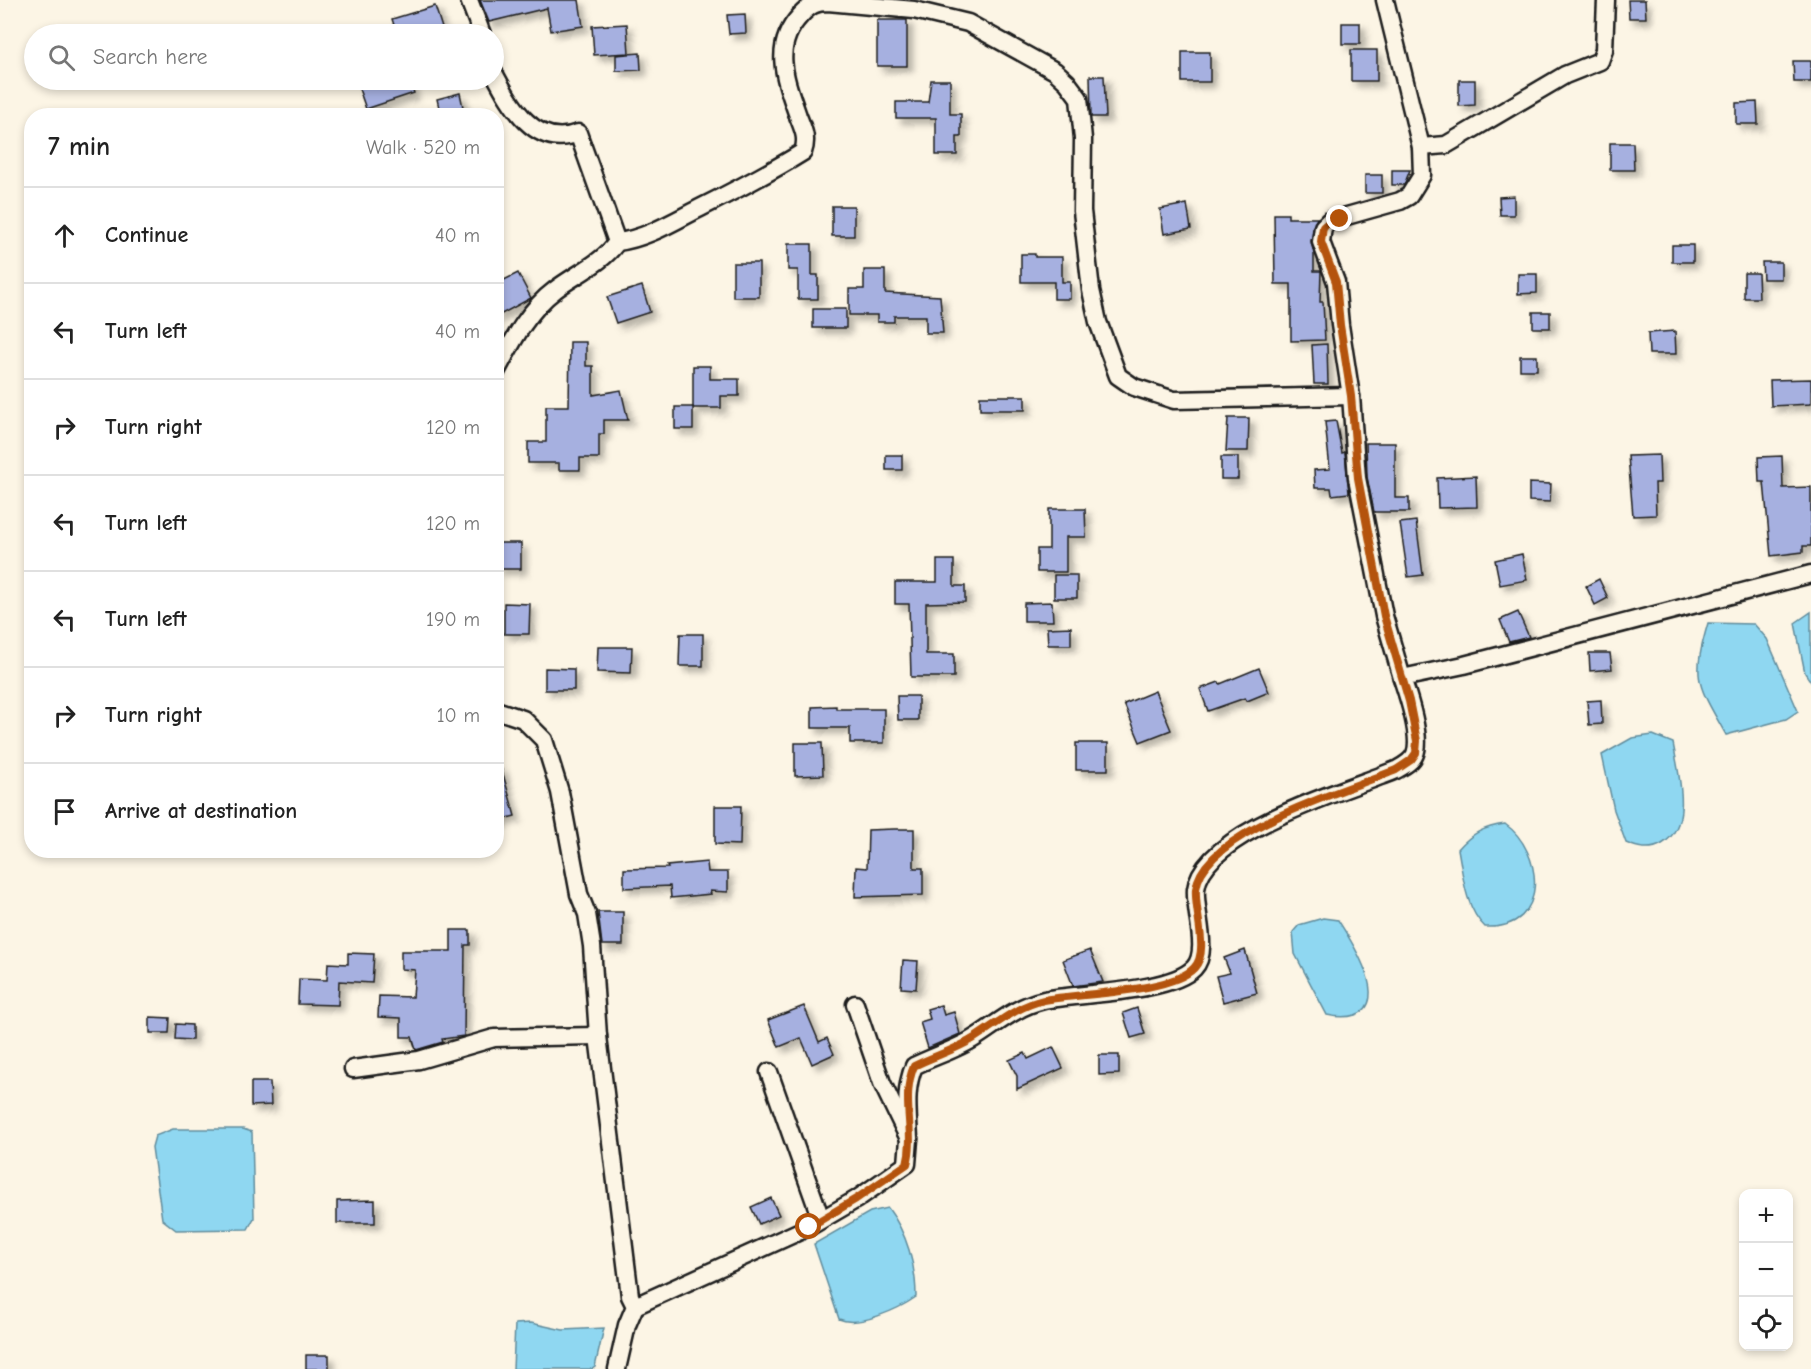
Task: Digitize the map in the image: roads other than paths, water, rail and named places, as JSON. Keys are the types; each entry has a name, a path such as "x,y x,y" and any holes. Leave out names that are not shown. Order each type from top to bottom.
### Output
{"street":[{"path":"469,0 478,24"},
{"path":"617,1369 627,1326 635,1306 821,1219 901,1171 907,1164 909,1156 906,1101 908,1080 914,1066 975,1038 1016,1011 1041,1001 1128,990 1177,979 1194,968 1202,950 1196,911 1198,877 1207,862 1219,851 1281,813 1396,770 1411,760 1416,753 1417,741 1384,616 1359,489 1351,396 1336,282 1321,242 1323,227 1329,222 1359,215 1409,196 1422,175 1421,147 1385,0"},
{"path":"1421,147 1446,145 1565,75 1600,62 1604,50 1606,0"},
{"path":"504,359 536,307 554,291 587,269 617,242 627,241 681,218 753,182 803,152 806,138 781,62 787,34 809,7 818,2 880,4 943,15 968,23 1055,71 1078,98 1083,139 1082,211 1091,290 1098,322 1118,376 1134,387 1174,400 1351,396"},
{"path":"504,90 515,110 537,131 558,138 578,133 617,242"},
{"path":"1402,678 1464,665 1811,574"},
{"path":"504,713 523,719 544,740 560,792 592,946 598,1036 630,1296 635,1306"},
{"path":"855,1004 882,1083 909,1139"},
{"path":"353,1070 419,1060 494,1038 598,1036"},
{"path":"769,1072 821,1219"}],"water":[{"path":"1811,612 1811,682 1805,673 1795,623"},
{"path":"1708,623 1754,624 1767,639 1798,711 1786,719 1726,735 1700,682 1700,658"},
{"path":"1653,735 1673,743 1680,783 1681,811 1672,835 1658,846 1644,848 1626,843 1614,810 1602,755 1632,738"},
{"path":"1505,824 1518,836 1527,851 1533,869 1534,886 1531,903 1522,916 1507,925 1485,927 1469,901 1458,849 1479,832"},
{"path":"1323,918 1338,920 1365,971 1370,998 1365,1008 1355,1015 1341,1017 1327,1015 1295,954 1293,932 1299,925"},
{"path":"173,1129 243,1129 252,1132 254,1218 248,1229 176,1230 162,1219 152,1147 155,1136"},
{"path":"888,1208 909,1250 916,1297 878,1316 857,1321 839,1319 814,1244 870,1212"},
{"path":"531,1323 563,1330 604,1328 595,1367 592,1369 513,1369 515,1324"}]}
